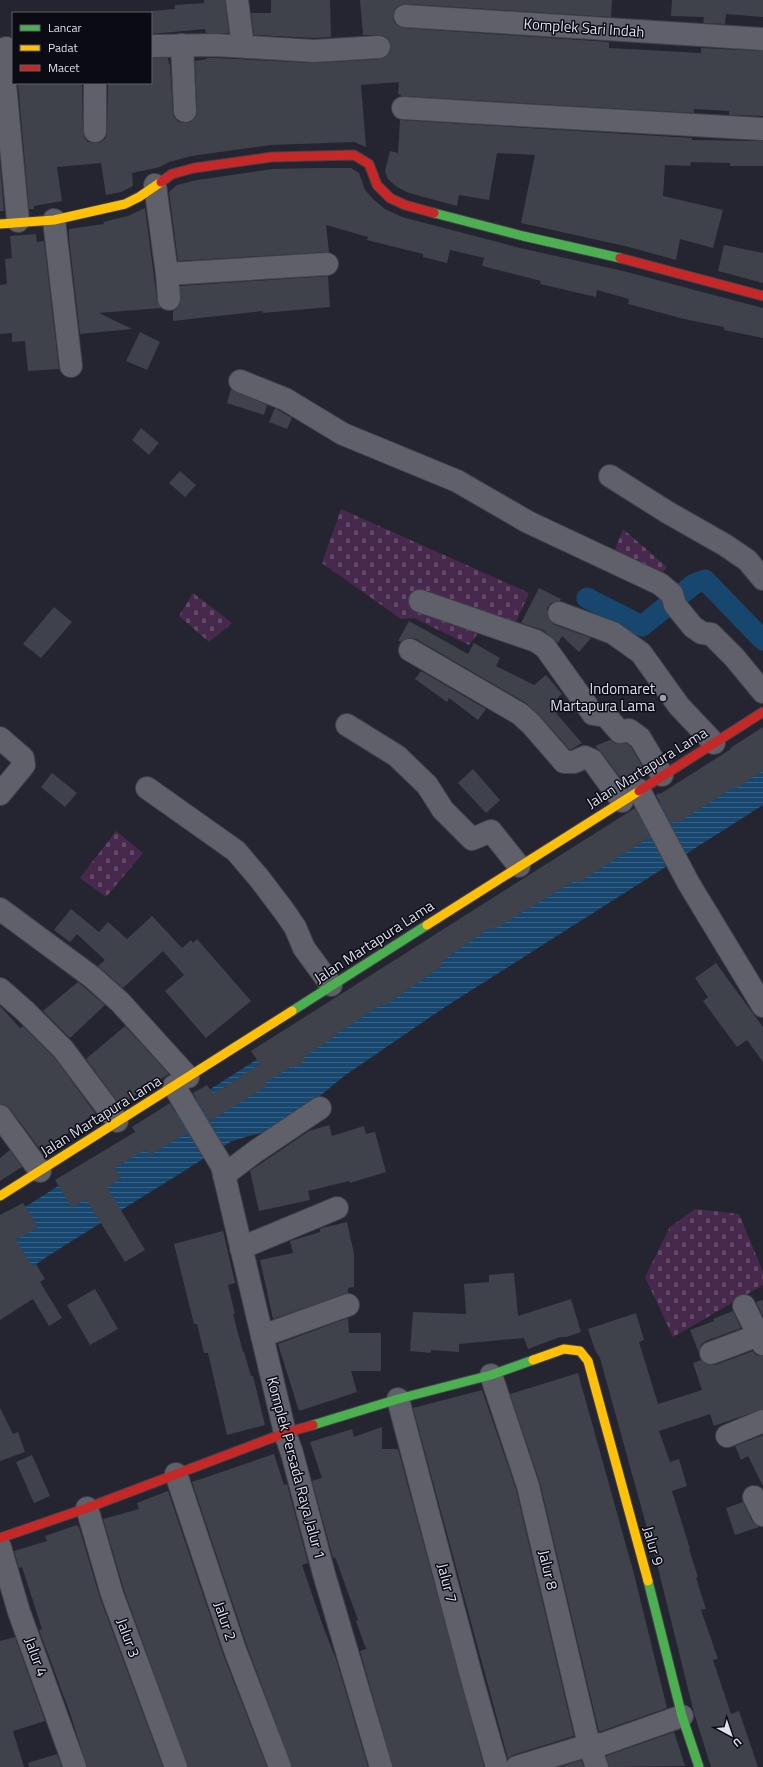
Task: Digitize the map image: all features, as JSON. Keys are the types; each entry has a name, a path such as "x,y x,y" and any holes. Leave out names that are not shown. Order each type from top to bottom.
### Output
{"street":[{"path":"237,0 243,46"},
{"name":"Komplek Sari Indah","path":"405,16 763,39"},
{"path":"182,45 185,111"},
{"path":"152,46 243,46 314,51 379,47"},
{"path":"6,48 5,84 9,222 54,220 125,204 139,197 172,174 194,168 272,157 354,155 369,164 377,185 382,191 390,198 405,206 523,236 626,259 763,296"},
{"path":"94,84 95,131"},
{"path":"403,108 611,122 763,129"},
{"path":"155,185 169,299"},
{"path":"54,220 71,366"},
{"path":"167,274 327,264"},
{"path":"240,381 285,399 343,434 457,481 528,522 660,584 693,627 702,633 711,634 734,657 763,692"},
{"path":"610,476 667,512 726,545 747,560 763,579"},
{"path":"420,601 536,641 545,647 593,714 606,716 620,732 629,730 640,738 662,775"},
{"path":"559,613 614,633 641,653 679,706 714,743"},
{"path":"410,650 520,714 531,724 564,762 574,762 585,757 592,760 636,798 678,862 689,884 763,1006"},
{"name":"Jalan Martapura Lama","path":"0,1196 117,1122 181,1088 331,985 519,866 636,798 662,775 763,712"},
{"path":"347,725 397,756 427,785 443,810 472,839 491,831 519,866"},
{"path":"0,738 22,758 24,765 0,794"},
{"path":"147,788 236,851 288,916 295,927 304,948 331,985"},
{"name":"Komplek Persada Raya Jalur 1","path":"0,909 92,977 120,1002 181,1088 223,1171 285,1433 292,1453 342,1639 381,1767"},
{"path":"0,989 25,1011 63,1049 117,1122"},
{"path":"223,1171 256,1151 320,1108"},
{"path":"0,1116 40,1171"},
{"path":"241,1248 337,1208"},
{"path":"262,1336 348,1304"},
{"path":"710,1353 761,1340 744,1306"},
{"name":"Jalur 9","path":"491,1375 564,1349 580,1351 588,1361 646,1571 682,1716 699,1767"},
{"path":"0,1538 87,1508 285,1433 398,1399 491,1375"},
{"name":"Jalur 8","path":"491,1375 528,1486 589,1745 597,1767"},
{"name":"Jalur 7","path":"398,1399 472,1679 497,1767"},
{"path":"727,1436 763,1420"},
{"name":"Jalur 2","path":"176,1474 235,1650 280,1767"},
{"name":"Jalur 3","path":"87,1508 112,1594 176,1767"},
{"name":"Jalur 4","path":"0,1546 19,1612 75,1767"},
{"path":"517,1767 589,1745 603,1744 682,1716"}],"green space":[{"path":"341,509 529,593 510,635 482,628 469,645 414,618 401,619 322,563"},
{"path":"623,529 667,567 657,580 613,555"},
{"path":"193,593 232,623 209,642 179,616"},
{"path":"116,831 143,853 106,897 80,878"},
{"path":"695,1209 739,1214 763,1272 763,1285 673,1337 645,1277 670,1227"}],"water":[{"path":"763,737 763,805 442,1009 344,1076 284,1126 232,1141 48,1256 0,1289 0,1223"}],"building":[{"path":"204,0 225,0 229,33 206,33 205,29 152,34 151,11 175,9 175,5 204,3"},
{"path":"271,0 330,0 331,37 314,38 254,35 251,13 271,13"},
{"path":"360,0 612,0 611,17 406,4 400,5 395,9 393,16 394,22 398,26 404,28 609,42 609,48 701,53 701,48 763,51 763,116 729,115 729,111 694,109 694,113 401,96 398,94 399,82 361,85 366,147 354,142 271,145 192,156 169,162 160,167 132,173 133,186 121,192 106,195 101,163 57,167 62,201 34,206 34,209 29,209 18,84 82,84 84,137 88,142 95,143 101,142 106,138 108,84 152,84 152,58 168,58 170,64 174,117 179,122 186,123 192,121 196,116 197,111 195,61 207,58 216,58 315,63 380,59 386,57 390,52 391,47 389,40 384,36 363,35"},
{"path":"672,0 763,0 763,17 726,14 725,24 703,23 704,17 671,16"},
{"path":"400,120 692,138 692,140 763,141 763,166 730,166 730,163 691,162 690,166 665,165 663,196 723,210 713,248 680,239 676,260 629,247 521,223 535,155 497,153 489,200 459,195 457,206 409,193 397,187 388,179 385,171 390,151 398,153"},
{"path":"0,164 4,211 0,211"},
{"path":"351,168 359,173 365,190 374,200 385,209 402,217 520,248 623,271 763,308 763,338 724,330 724,327 684,319 628,304 629,299 597,290 596,297 540,284 541,281 482,266 484,258 450,250 447,263 423,257 423,254 367,240 368,237 326,225 329,252 178,261 169,192 177,185 197,180 273,169"},
{"path":"145,208 157,300 161,308 99,313 132,329 80,334 69,229 104,224 103,222 128,216"},
{"path":"36,234 37,242 44,241 59,369 28,371 25,341 12,342 12,333 0,334 0,285 7,284 5,259 12,258 10,236"},
{"path":"724,245 763,253 763,283 718,271"},
{"path":"328,276 330,307 263,313 263,311 173,321 173,311 180,304 180,286"},
{"path":"140,332 160,342 147,370 126,361"},
{"path":"231,389 267,405 264,415 227,403"},
{"path":"275,408 292,418 287,429 269,422"},
{"path":"141,428 159,443 149,455 132,440"},
{"path":"180,471 196,485 185,497 169,483"},
{"path":"539,588 561,599 560,601 551,603 547,608 547,615 550,621 555,625 591,638 579,652 562,636 558,643 543,630 521,623"},
{"path":"54,607 72,622 41,658 23,644"},
{"path":"409,621 468,654 474,643 500,658 496,666 534,685 546,675 562,694 549,705 582,743 570,750 540,716 526,703 416,639 410,638 401,642 398,641"},
{"path":"421,671 486,709 478,720 449,698 447,702 415,679"},
{"path":"763,727 763,771 735,789 734,787 678,823 676,820 671,823 656,795 659,793 660,794 731,749 730,748"},
{"path":"610,740 616,744 626,743 631,747 646,772 625,784 595,746"},
{"path":"473,769 500,800 486,813 458,783"},
{"path":"52,773 77,793 65,807 41,787"},
{"path":"635,808 650,837 578,883 576,880 493,930 491,927 441,962 443,965 425,978 384,1006 382,1004 332,1037 333,1038 304,1057 306,1060 293,1068 292,1066 265,1083 267,1086 210,1121 193,1093 207,1085 213,1094 260,1064 251,1051"},
{"path":"71,909 99,932 108,922 127,939 152,916 182,948 191,940 193,943 197,939 251,1001 206,1038 165,991 184,975 163,951 123,988 98,966 105,960 77,934 70,942 54,930"},
{"path":"716,963 763,1027 763,1062 747,1040 737,1047 703,1001 708,997 695,978"},
{"path":"78,982 105,1005 70,1038 43,1011"},
{"path":"0,1006 20,1028 23,1026 54,1057 95,1113 42,1152 10,1109 5,1105 0,1104"},
{"path":"125,1026 169,1074 120,1105 86,1059"},
{"path":"170,1103 187,1133 150,1155 146,1149 115,1168 121,1178 107,1187 145,1250 125,1262 86,1199 72,1208 55,1180 135,1132 132,1127"},
{"path":"329,1125 332,1136 364,1126 366,1134 375,1132 386,1172 350,1183 349,1181 308,1191 310,1200 259,1211 250,1171 309,1131"},
{"path":"10,1150 22,1167 0,1181 0,1158"},
{"path":"23,1203 38,1227 16,1240 32,1266 36,1264 45,1279 40,1282 62,1318 49,1326 33,1299 0,1320 0,1215"},
{"path":"347,1222 354,1254 354,1287 348,1288 348,1293 273,1319 260,1260 293,1253 290,1241 320,1232 320,1229 322,1228"},
{"path":"223,1231 235,1283 228,1285 235,1314 233,1314 243,1352 251,1376 253,1376 265,1425 227,1435 208,1353 204,1353 197,1324 194,1324 174,1244"},
{"path":"514,1273 518,1316 571,1299 581,1332 567,1337 560,1337 528,1349 524,1338 459,1344 459,1352 431,1350 431,1353 410,1351 413,1312 466,1314 464,1284 489,1282 489,1275"},
{"path":"95,1289 118,1329 90,1345 67,1305"},
{"path":"763,1300 763,1316 756,1302"},
{"path":"733,1311 741,1328 706,1341 701,1345 699,1353 690,1330 714,1321 713,1319"},
{"path":"636,1313 644,1340 639,1342 658,1404 702,1390 693,1363 701,1360 709,1365 715,1365 753,1351 756,1355 763,1356 763,1409 714,1426 710,1414 659,1431 670,1462 679,1459 687,1486 672,1491 690,1549 698,1577 696,1578 706,1609 701,1610 718,1659 713,1660 731,1714 739,1711 758,1767 711,1767 694,1713 658,1568 600,1358 595,1350 588,1329"},
{"path":"348,1318 349,1333 381,1333 381,1371 351,1371 357,1392 299,1411 278,1344"},
{"path":"578,1373 634,1574 667,1708 599,1732 540,1483 510,1394"},
{"path":"482,1390 516,1489 574,1736 513,1755 508,1759 413,1408"},
{"path":"0,1408 13,1434 18,1432 25,1452 0,1461"},
{"path":"382,1427 382,1449 398,1449 484,1767 393,1767 360,1651 366,1649 356,1621 358,1620 335,1557 333,1558 312,1481 322,1478 310,1442 352,1429 354,1437"},
{"path":"763,1435 763,1486 748,1456 741,1460 735,1446"},
{"path":"274,1454 284,1485 287,1484 308,1563 302,1565 336,1659 368,1767 292,1767 247,1646 192,1482"},
{"path":"32,1455 50,1496 34,1503 16,1462"},
{"path":"168,1491 223,1654 267,1767 188,1767 124,1590 103,1519 139,1509 137,1503"},
{"path":"743,1502 752,1521 759,1527 735,1535 726,1508"},
{"path":"77,1525 79,1527 100,1598 163,1767 87,1767 70,1713 39,1630 42,1629 22,1567 19,1568 14,1551 47,1541 45,1536"},
{"path":"15,1637 45,1721 13,1731 24,1767 0,1767 0,1641"},
{"path":"674,1732 685,1766 609,1767 606,1756"},
{"path":"57,1754 62,1767 29,1767 28,1763"},
{"path":"581,1760 584,1767 560,1767"}],"waterway":[{"path":"587,598 642,626 694,584 705,580 763,640"}],"traffic: fast":[{"path":"434,213 523,236 620,258"},
{"path":"292,1011 427,925"},
{"path":"313,1425 398,1399 491,1375 533,1360"},
{"path":"648,1581 682,1716 699,1767"}],"traffic: slow":[{"path":"0,224 54,220 125,204 139,197 161,182"},
{"path":"427,925 639,791"},
{"path":"0,1196 292,1011"},
{"path":"533,1360 564,1349 580,1351 588,1361 648,1581"}],"traffic: jam":[{"path":"161,182 172,174 194,168 272,157 354,155 369,164 377,185 390,198 405,205 434,213"},
{"path":"620,258 763,296"},
{"path":"639,791 763,712"},
{"path":"0,1538 87,1508 285,1433 313,1425"}],"place":[{"name":"Indomaret Martapura Lama","path":"663,698"}]}
